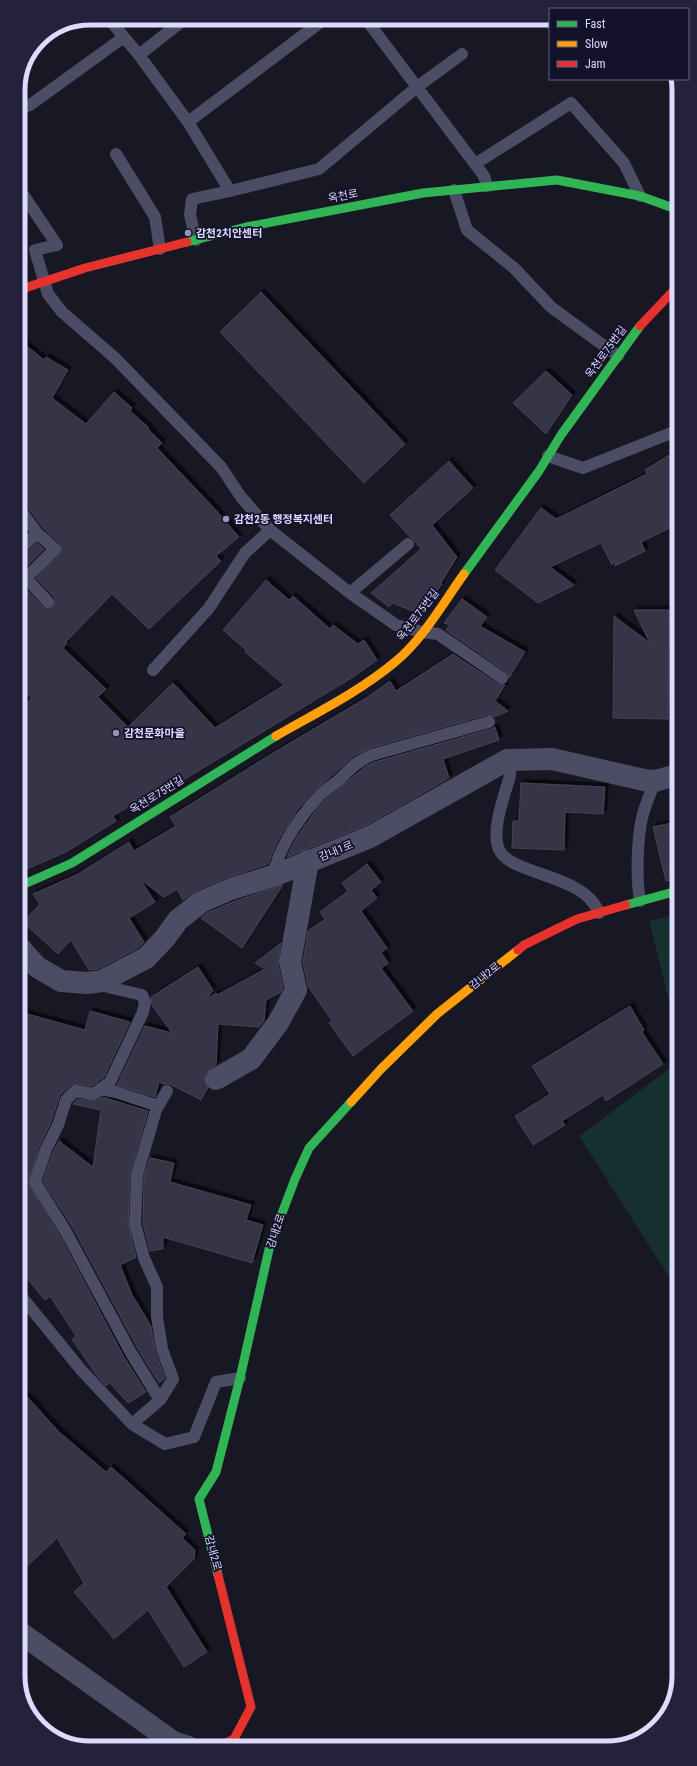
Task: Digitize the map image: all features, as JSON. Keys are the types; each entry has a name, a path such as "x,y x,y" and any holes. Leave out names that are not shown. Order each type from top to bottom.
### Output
{"street":[{"name":"옥천로","path":"25,288 85,268 254,226 423,193 557,180 640,196 672,208"},
{"name":"옥천로75번길","path":"25,884 72,863 360,686 394,662 414,643 539,471 561,435 645,319 672,292"},
{"name":"감내1로","path":"25,954 37,967 61,980 87,983 102,981 146,958 165,938 178,920 201,902 232,889 273,876 370,837 507,760 552,759 654,781 672,776"},
{"path":"216,1079 251,1059 278,1023 296,990 290,962 308,861"},
{"name":"감내2로","path":"230,1741 234,1739 251,1707 199,1499 216,1472 240,1378 270,1245 295,1179 309,1148 381,1069 437,1014 524,945 577,919 672,892"},
{"path":"25,1636 172,1741"}],"lane":[{"path":"114,25 139,55 188,122 230,192"},
{"path":"139,55 177,25"},
{"path":"188,122 317,25"},
{"path":"370,25 484,176 487,186"},
{"path":"25,107 30,105 124,37"},
{"path":"196,240 190,215 192,198 230,192 319,170 417,87 462,54"},
{"path":"475,164 571,103 624,162 640,196"},
{"path":"116,154 155,217 160,249"},
{"path":"454,190 467,230 514,268 551,307 618,356"},
{"path":"25,197 57,245 35,250 48,294 62,312 115,358 221,467 241,497 270,530 350,593 396,625 422,632 438,634 502,678"},
{"path":"548,456 583,468 672,433"},
{"path":"25,516 37,533 55,549 25,580"},
{"path":"154,670 209,608 245,553 270,530"},
{"path":"25,544 37,533"},
{"path":"350,593 408,544"},
{"path":"25,584 48,602"},
{"path":"273,876 276,861 296,825 319,796 339,780 357,762 372,755 489,722"},
{"path":"507,760 511,772 497,826 498,846 503,856 524,867 576,886 596,903 599,913"},
{"path":"640,901 638,889 639,835 643,814 654,781"},
{"path":"102,981 108,987 142,995 146,1002 143,1012 110,1082 94,1094 75,1091 66,1100 58,1125 46,1149 35,1182 66,1232 128,1347 160,1400"},
{"path":"100,1089 116,1092 158,1106"},
{"path":"132,1424 160,1400 173,1379 161,1341 157,1317 157,1286 144,1258 135,1224 137,1175 158,1106 167,1091"},
{"path":"25,1301 82,1371 132,1424 165,1444 194,1437 216,1382 240,1378"}],"green space":[{"path":"672,915 672,1013 649,921"},
{"path":"672,1066 672,1282 579,1136"}],"building":[{"path":"261,292 405,444 364,483 220,332"},
{"path":"25,345 44,360 46,357 68,370 52,398 86,424 114,392 132,408 130,411 149,428 148,429 162,443 157,448 214,508 239,537 216,556 221,561 149,629 112,594 66,642 67,643 63,648 106,689 98,697 128,727 173,683 215,728 284,685 245,652 246,650 223,630 266,580 289,600 293,596 330,629 333,625 358,644 364,640 377,660 353,677 157,796 154,792 113,816 116,821 66,852 25,870 25,705 32,698 25,692 25,590 43,607 49,609 53,607 55,601 54,597 36,578 62,550 60,544 43,528 25,503"},
{"path":"546,371 572,395 546,434 513,403"},
{"path":"669,455 672,460 672,527 641,542 645,551 615,566 615,560 612,565 601,543 550,567 574,585 538,603 495,570 541,508 556,519 647,474 645,470"},
{"path":"449,461 473,488 432,525 457,557 441,583 442,584 420,614 393,603 389,607 371,593 421,549 390,515"},
{"path":"37,543 44,549 25,568 25,554"},
{"path":"462,599 487,617 480,626 525,652 509,678 506,672 446,630 450,625 444,623"},
{"path":"634,610 669,610 668,719 613,718 614,616 650,643"},
{"path":"453,654 498,684 505,685 495,701 508,711 494,717 487,715 370,748 354,756 314,791 298,809 278,840 268,864 226,878 196,891 183,900 177,889 164,897 140,879 155,902 129,918 144,942 138,948 98,969 89,970 71,940 58,954 25,924 25,920 40,904 33,894 78,874 129,842 134,851 176,826 170,817 273,753 366,698 390,681 396,691"},
{"path":"495,727 499,740 443,759 449,778 365,826 287,857 297,837 317,809 326,799 366,766 375,762"},
{"path":"521,783 605,787 603,814 565,812 564,850 512,848 513,821 519,821"},
{"path":"672,823 672,880 666,881 653,827"},
{"path":"367,864 381,882 371,890 377,898 361,911 387,948 381,952 388,963 381,968 413,1011 353,1056 329,1023 332,1021 308,986 303,962 308,931 325,919 320,912 348,891 342,883"},
{"path":"283,885 242,948 201,918 207,913 235,901"},
{"path":"281,943 278,964 283,988 281,992 266,1000 264,1021 259,1027 218,1024 216,1065 205,1073 204,1079 208,1088 201,1100 170,1084 159,1082 155,1097 117,1085 145,1026 172,1033 152,1005 151,997 198,967 213,990 206,1000 216,993 217,995 265,969 255,963"},
{"path":"630,1006 644,1030 642,1032 663,1064 606,1101 603,1095 562,1121 565,1125 533,1145 515,1116 550,1094 532,1066"},
{"path":"90,1011 130,1022 104,1077 92,1086 72,1084 60,1095 51,1122 39,1147 28,1183 60,1236 124,1357 146,1392 128,1403 110,1383 106,1386 97,1376 72,1339 76,1336 50,1296 45,1300 25,1276 25,1013 85,1030"},
{"path":"102,1097 148,1111 130,1175 128,1224 136,1257 120,1265 132,1295 151,1326 155,1351 165,1378 159,1383 138,1349 73,1228 43,1181 53,1152 59,1141 93,1167 101,1110 73,1104 78,1099 96,1101"},
{"path":"150,1158 174,1163 170,1182 251,1205 246,1220 263,1225 252,1263 163,1237 163,1249 150,1251 143,1223 144,1176"},
{"path":"25,1394 59,1432 106,1472 111,1467 186,1534 182,1538 195,1550 194,1559 166,1587 207,1652 184,1667 148,1610 114,1639 74,1592 84,1583 57,1538 25,1568"}],"traffic: fast":[{"path":"187,242 246,227 423,193 557,180 640,196 672,208"},
{"path":"464,574 539,471 561,435 640,326"},
{"path":"25,884 72,863 276,736"},
{"path":"626,905 672,892"},
{"path":"218,1575 199,1499 216,1472 240,1378 270,1245 295,1179 309,1148 351,1102"}],"traffic: slow":[{"path":"276,736 352,693 395,662 424,632 464,574"},
{"path":"351,1102 381,1069 437,1014 518,950"}],"traffic: jam":[{"path":"25,288 85,268 187,242"},
{"path":"640,326 672,292"},
{"path":"518,950 524,945 577,919 626,905"},
{"path":"218,1575 251,1707 234,1739 230,1741"}],"place":[{"name":"감천2치안센터","path":"188,233"},
{"name":"감천2동 행정복지센터","path":"226,519"},
{"name":"감천문화마을","path":"116,733"}]}
